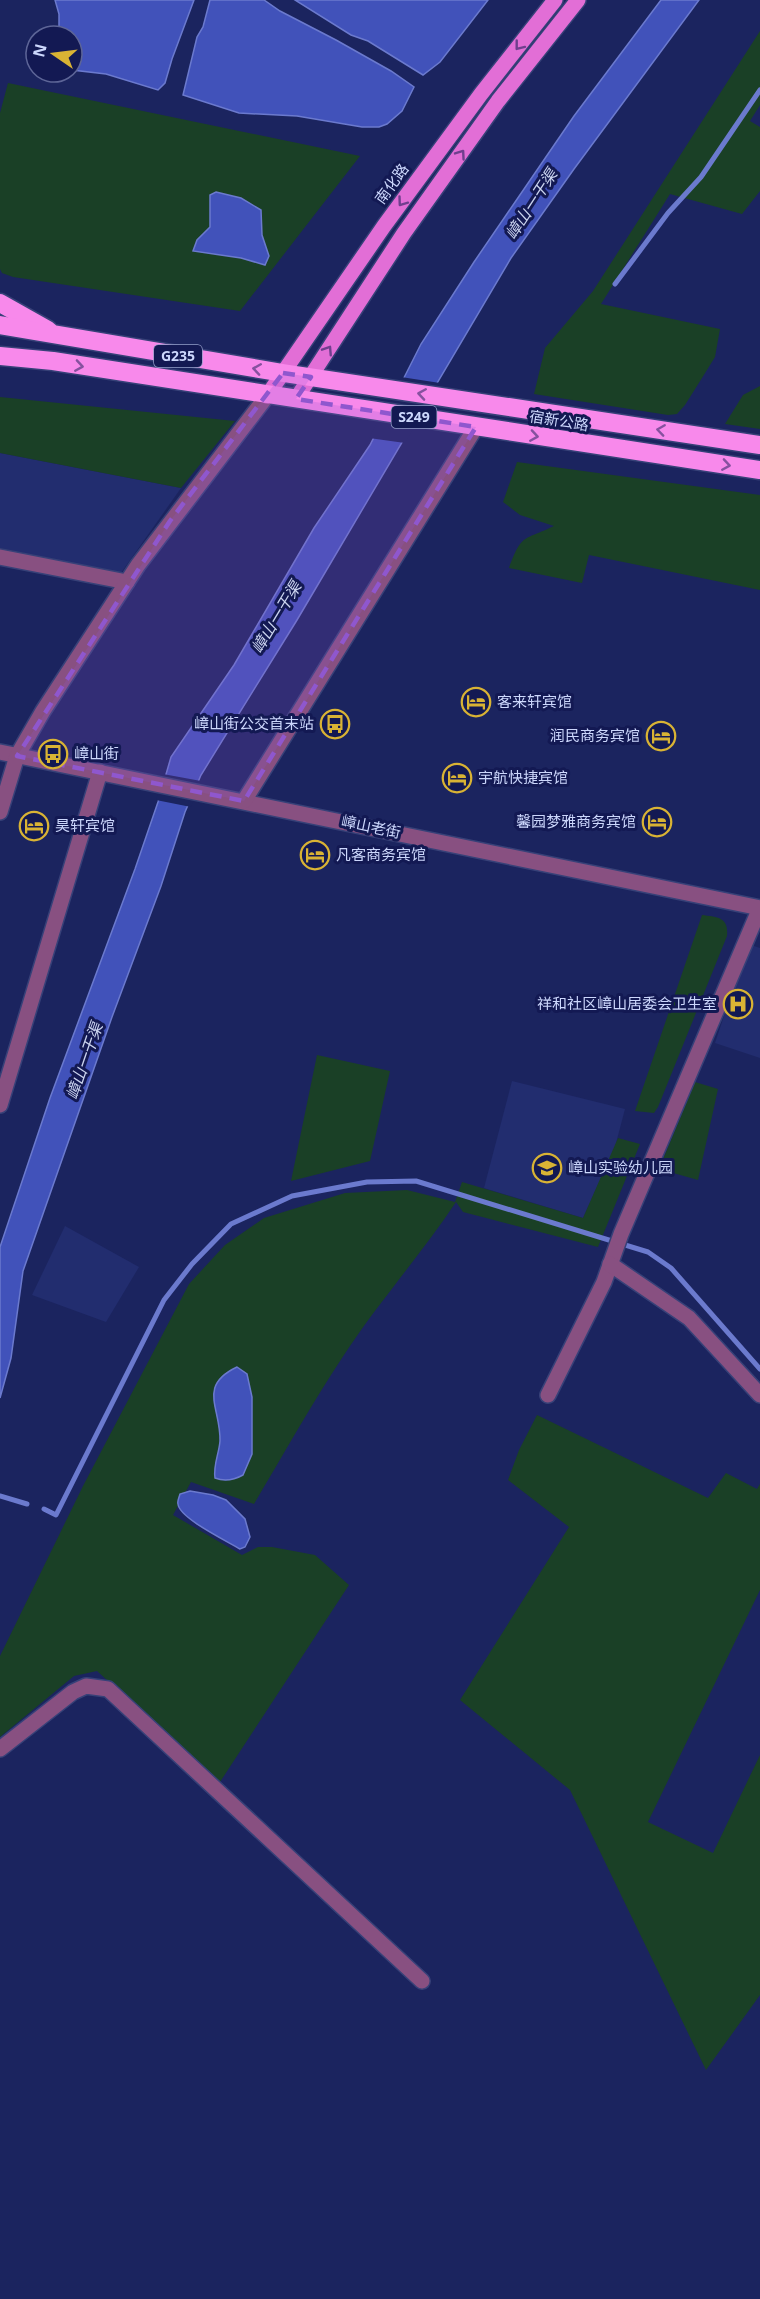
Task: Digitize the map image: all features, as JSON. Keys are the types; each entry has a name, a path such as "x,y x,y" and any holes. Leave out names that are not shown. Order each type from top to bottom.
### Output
{"highway":[{"path":"0,303 60,337"},
{"name":"G235","path":"0,325 60,337 357,384"},
{"name":"G235","path":"0,356 53,361 267,396 352,407"},
{"path":"0,366 53,361"},
{"name":"宿新公路","path":"357,384 760,445"},
{"name":"宿新公路","path":"352,407 760,470"}],"main road":[{"name":"南化路","path":"267,396 391,216 481,94 555,0"},
{"path":"296,399 410,224 498,101 578,0"}],"street":[{"path":"0,812 17,756 43,711 127,582 170,521 267,396"},
{"path":"244,801 476,427"},
{"path":"0,556 127,582"},
{"name":"嶂山老街","path":"0,752 760,908"},
{"path":"0,1105 106,773"},
{"path":"548,1395 604,1282 619,1241 760,908"},
{"path":"610,1264 689,1317 760,1395"},
{"path":"0,1749 73,1692 86,1686 108,1689 422,1982"}],"highlighted area":[{"path":"283,373 311,377 296,399 476,427 244,801 17,756 170,521"}],"shaded area":[{"path":"0,453 181,488 121,573 0,548"},
{"path":"748,944 760,948 760,1058 715,1043"},
{"name":"嶂山实验幼儿园","path":"512,1081 625,1109 615,1147 583,1218 484,1188"},
{"path":"65,1226 139,1267 106,1322 32,1295"}],"green space":[{"path":"760,31 760,105 750,121 760,127 760,191 742,214 670,194 601,304 720,329 715,357 702,378 677,414 668,415 534,394 545,348 593,291"},
{"path":"8,83 360,156 240,311 13,277 2,273 0,269 0,113"},
{"path":"760,386 760,429 725,424 743,395"},
{"path":"0,397 235,421 181,488 0,453"},
{"path":"517,462 760,495 760,590 589,555 582,583 509,568 521,543 554,526 520,515 503,502"},
{"path":"702,915 721,919 726,925 727,936 658,1107 654,1113 635,1111"},
{"path":"317,1055 390,1071 370,1161 291,1181"},
{"path":"695,1082 718,1089 698,1180 659,1169"},
{"path":"618,1138 640,1144 598,1247 463,1212 456,1202 342,1358 254,1504 191,1482 173,1515 242,1555 258,1547 272,1547 315,1555 349,1585 220,1782 97,1671 74,1676 0,1737 0,1656 83,1486 189,1284 225,1245 264,1218 345,1193 407,1190 455,1202 462,1182 583,1218"},
{"path":"537,1415 708,1498 726,1473 757,1489 760,1484 760,1590 648,1822 713,1853 760,1755 760,1995 706,2070 570,1790 460,1700 569,1527 508,1480 519,1450"}],"water":[{"path":"55,0 194,0 165,83 158,90 106,74 84,71 84,24 59,24"},
{"path":"210,0 264,0 391,71 414,87 402,111 387,124 379,127 362,127 297,116 239,113 183,95 197,37 203,27"},
{"path":"295,0 488,0 440,62 423,75 368,41 351,35"},
{"name":"嶂山一干渠","path":"661,0 699,0 511,258 297,620 201,775 185,812 161,886 112,1017 23,1271 11,1358 0,1398 0,1247 50,1098 135,869 171,757 234,665 314,528 370,445 421,344 474,262 574,116"},
{"path":"216,192 241,198 261,210 262,235 269,256 265,265 241,258 193,251 197,240 210,227 210,195"},
{"path":"237,1367 247,1374 252,1397 252,1454 243,1475 222,1480 215,1478 220,1441 214,1390 225,1374"},
{"path":"190,1491 226,1500 245,1519 250,1537 245,1547 240,1549 204,1529 180,1510 178,1502 180,1494"}],"pier":[{"path":"401,377 440,383 405,443 369,438"},
{"path":"163,774 201,781 191,807 156,800"}],"waterway":[{"path":"615,284 668,213 701,177 760,90"},
{"path":"44,1509 56,1515 164,1300 192,1264 231,1224 292,1196 367,1182 416,1181 648,1252 671,1268 760,1369"},
{"path":"0,1496 27,1504"}],"place":[{"name":"客来轩宾馆","path":"476,702"},
{"name":"嶂山街公交首末站","path":"335,724"},
{"name":"润民商务宾馆","path":"661,736"},
{"name":"嶂山街","path":"53,754"},
{"name":"宇航快捷宾馆","path":"457,778"},
{"name":"馨园梦雅商务宾馆","path":"657,822"},
{"name":"昊轩宾馆","path":"34,826"},
{"name":"凡客商务宾馆","path":"315,855"},
{"name":"祥和社区嶂山居委会卫生室","path":"738,1004"},
{"name":"嶂山实验幼儿园","path":"547,1168"}]}
